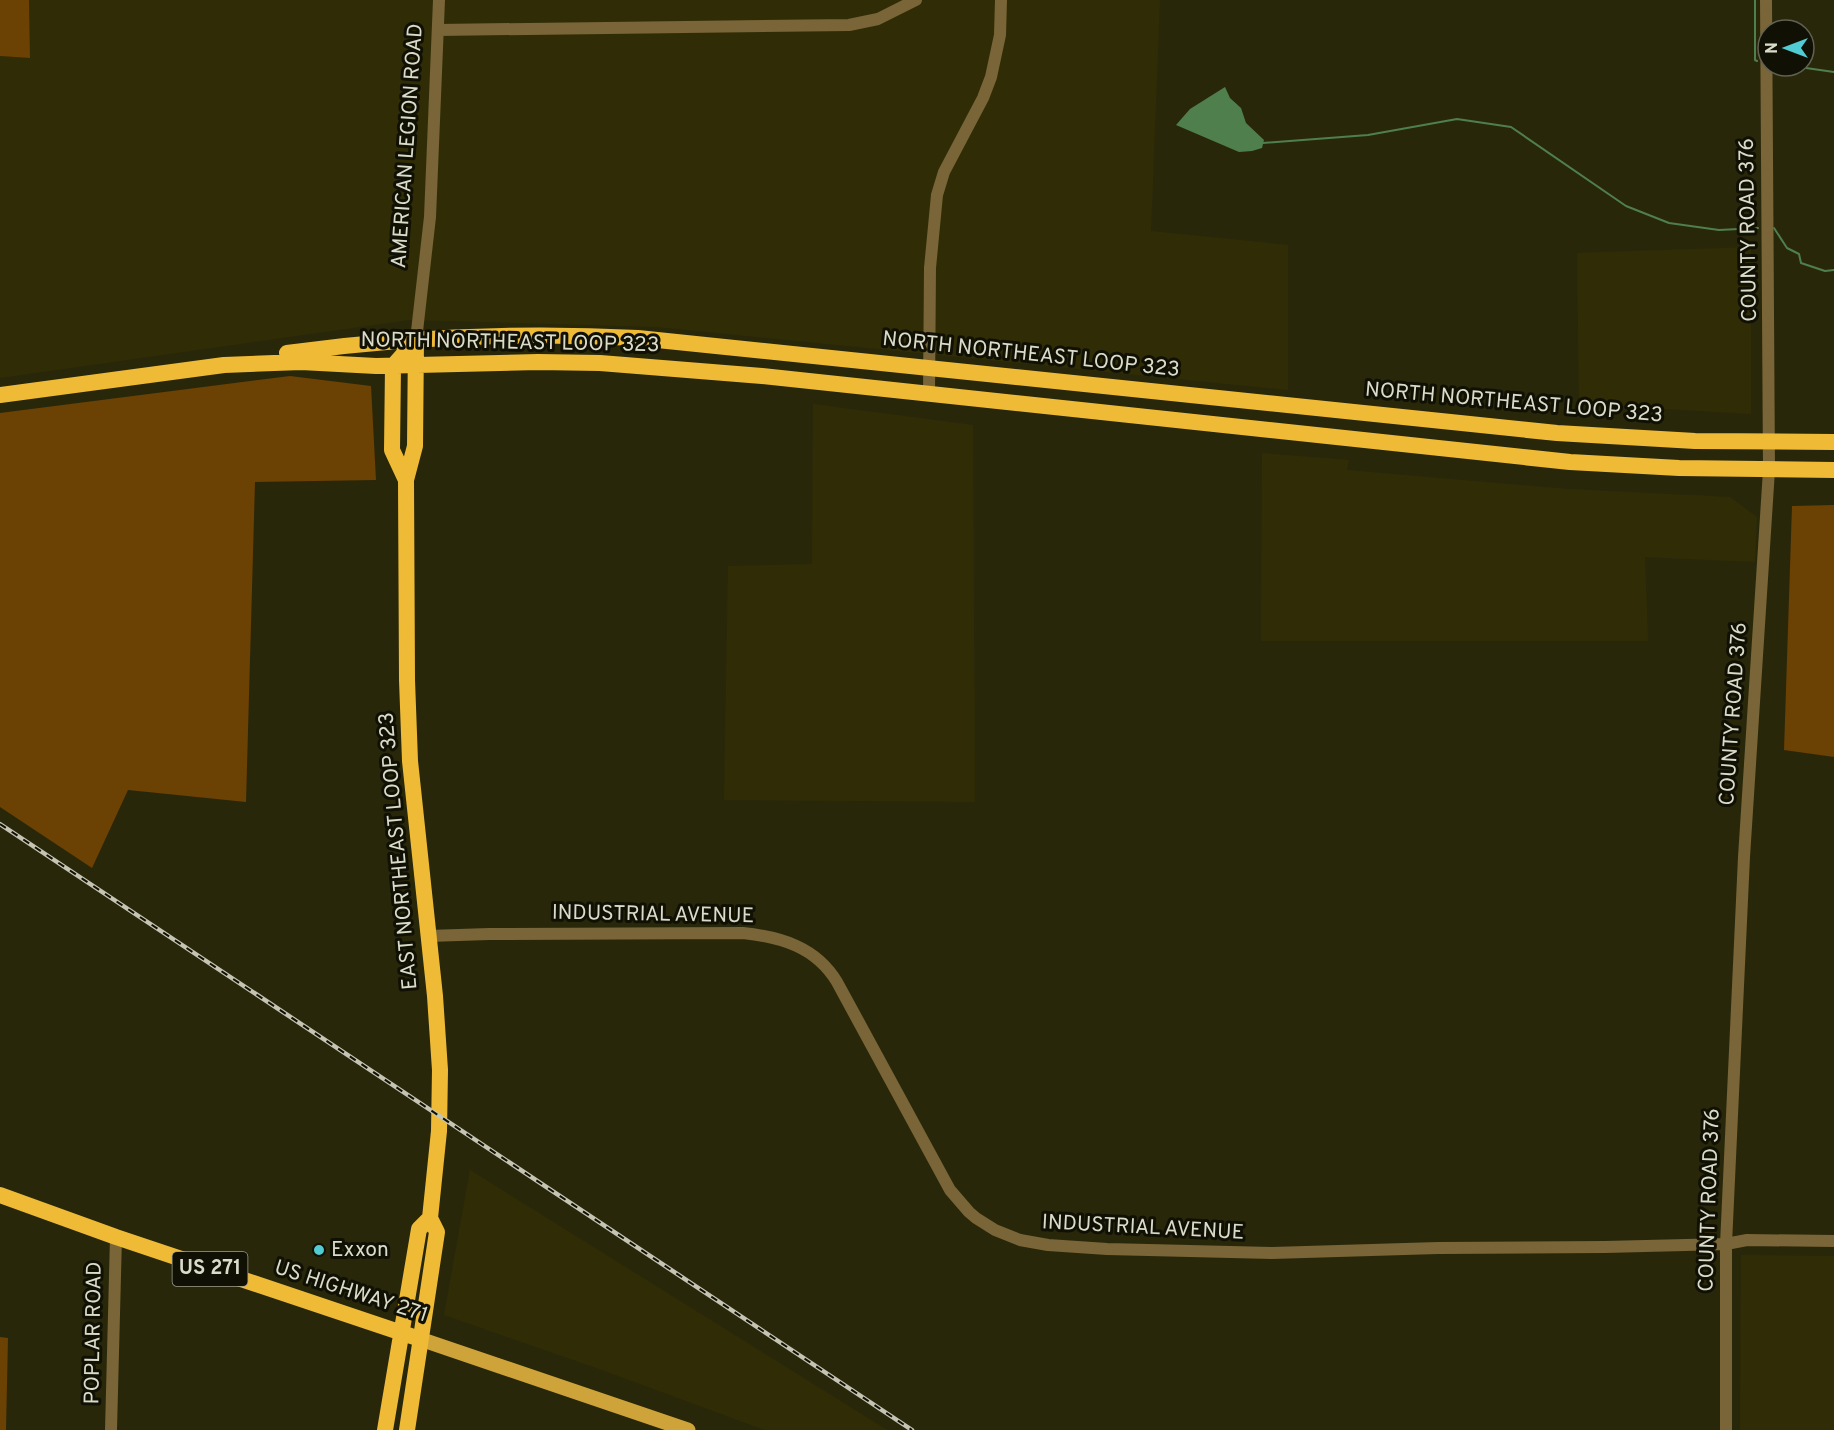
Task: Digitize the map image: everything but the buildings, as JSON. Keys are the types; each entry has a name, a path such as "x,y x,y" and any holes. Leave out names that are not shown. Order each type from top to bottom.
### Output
{"highway":[{"name":"NORTH NORTHEAST LOOP 323","path":"225,365 248,358 358,343 575,336 638,338 1613,438 1834,442"},
{"path":"636,364 638,338"},
{"name":"AMERICAN LEGION ROAD","path":"415,366 416,340"},
{"path":"393,366 416,340"},
{"name":"NORTH NORTHEAST LOOP 323","path":"0,395 225,365 320,362 393,366 538,362 636,364 1595,464 1834,470"},
{"name":"EAST NORTHEAST LOOP 323","path":"393,366 392,450 406,480"},
{"name":"EAST NORTHEAST LOOP 323","path":"407,1430 437,1232 430,1218 439,1131 440,1087 436,1015 409,736 406,480 415,447 415,366"},
{"path":"1021,403 1024,377"},
{"path":"1423,446 1426,420"},
{"name":"US HIGHWAY 271","path":"0,1195 116,1237 420,1339"},
{"name":"EAST NORTHEAST LOOP 323","path":"384,1430 419,1229 430,1218"}],"main road":[{"name":"US HIGHWAY 271","path":"420,1339 688,1430"}],"street":[{"name":"AMERICAN LEGION ROAD","path":"416,340 430,217 439,0"},
{"path":"438,30 849,25 878,19 916,0"},
{"path":"929,393 931,253 937,195 944,172 983,98 991,77 1000,35 1001,0"},
{"name":"COUNTY ROAD 376","path":"1726,1430 1726,1244 1744,857 1769,470 1766,0"},
{"name":"INDUSTRIAL AVENUE","path":"428,936 743,933 777,938 806,950 824,964 837,982 950,1190 976,1218 995,1230 1020,1240 1048,1245 1107,1249 1272,1253 1726,1244 1747,1240 1834,1241"},
{"name":"POPLAR ROAD","path":"111,1430 116,1237"}],"shaded area":[{"path":"0,0 29,0 30,58 0,56"},
{"path":"29,0 1160,0 1151,231 1288,245 1288,390 657,327 409,320 0,378 0,56 30,58"},
{"path":"1225,87 1230,98 1241,108 1246,123 1264,140 1262,148 1239,152 1176,125 1190,109"},
{"path":"1751,247 1751,414 1579,404 1577,253"},
{"path":"290,376 371,386 376,480 255,482 246,802 128,790 92,868 0,807 0,413"},
{"path":"813,404 973,425 975,802 724,800 728,566 812,564"},
{"path":"1262,453 1349,460 1347,470 1568,489 1730,497 1757,517 1755,562 1645,557 1648,641 1261,641"},
{"path":"1834,505 1834,757 1784,750 1792,506"},
{"path":"470,1170 887,1430 765,1430 444,1315"},
{"path":"1741,1255 1834,1256 1834,1430 1740,1430"},
{"path":"0,1337 8,1338 6,1430 0,1430"}],"waterway":[{"path":"1755,0 1756,60"},
{"path":"1816,69 1834,72"},
{"path":"1263,143 1368,135 1457,119 1511,127 1626,206 1669,223 1719,230 1758,228"},
{"path":"1774,228 1787,248 1799,254 1801,263 1825,271 1834,270"}],"railway":[{"path":"0,824 912,1430"}],"place":[{"name":"Exxon","path":"319,1250"}]}
